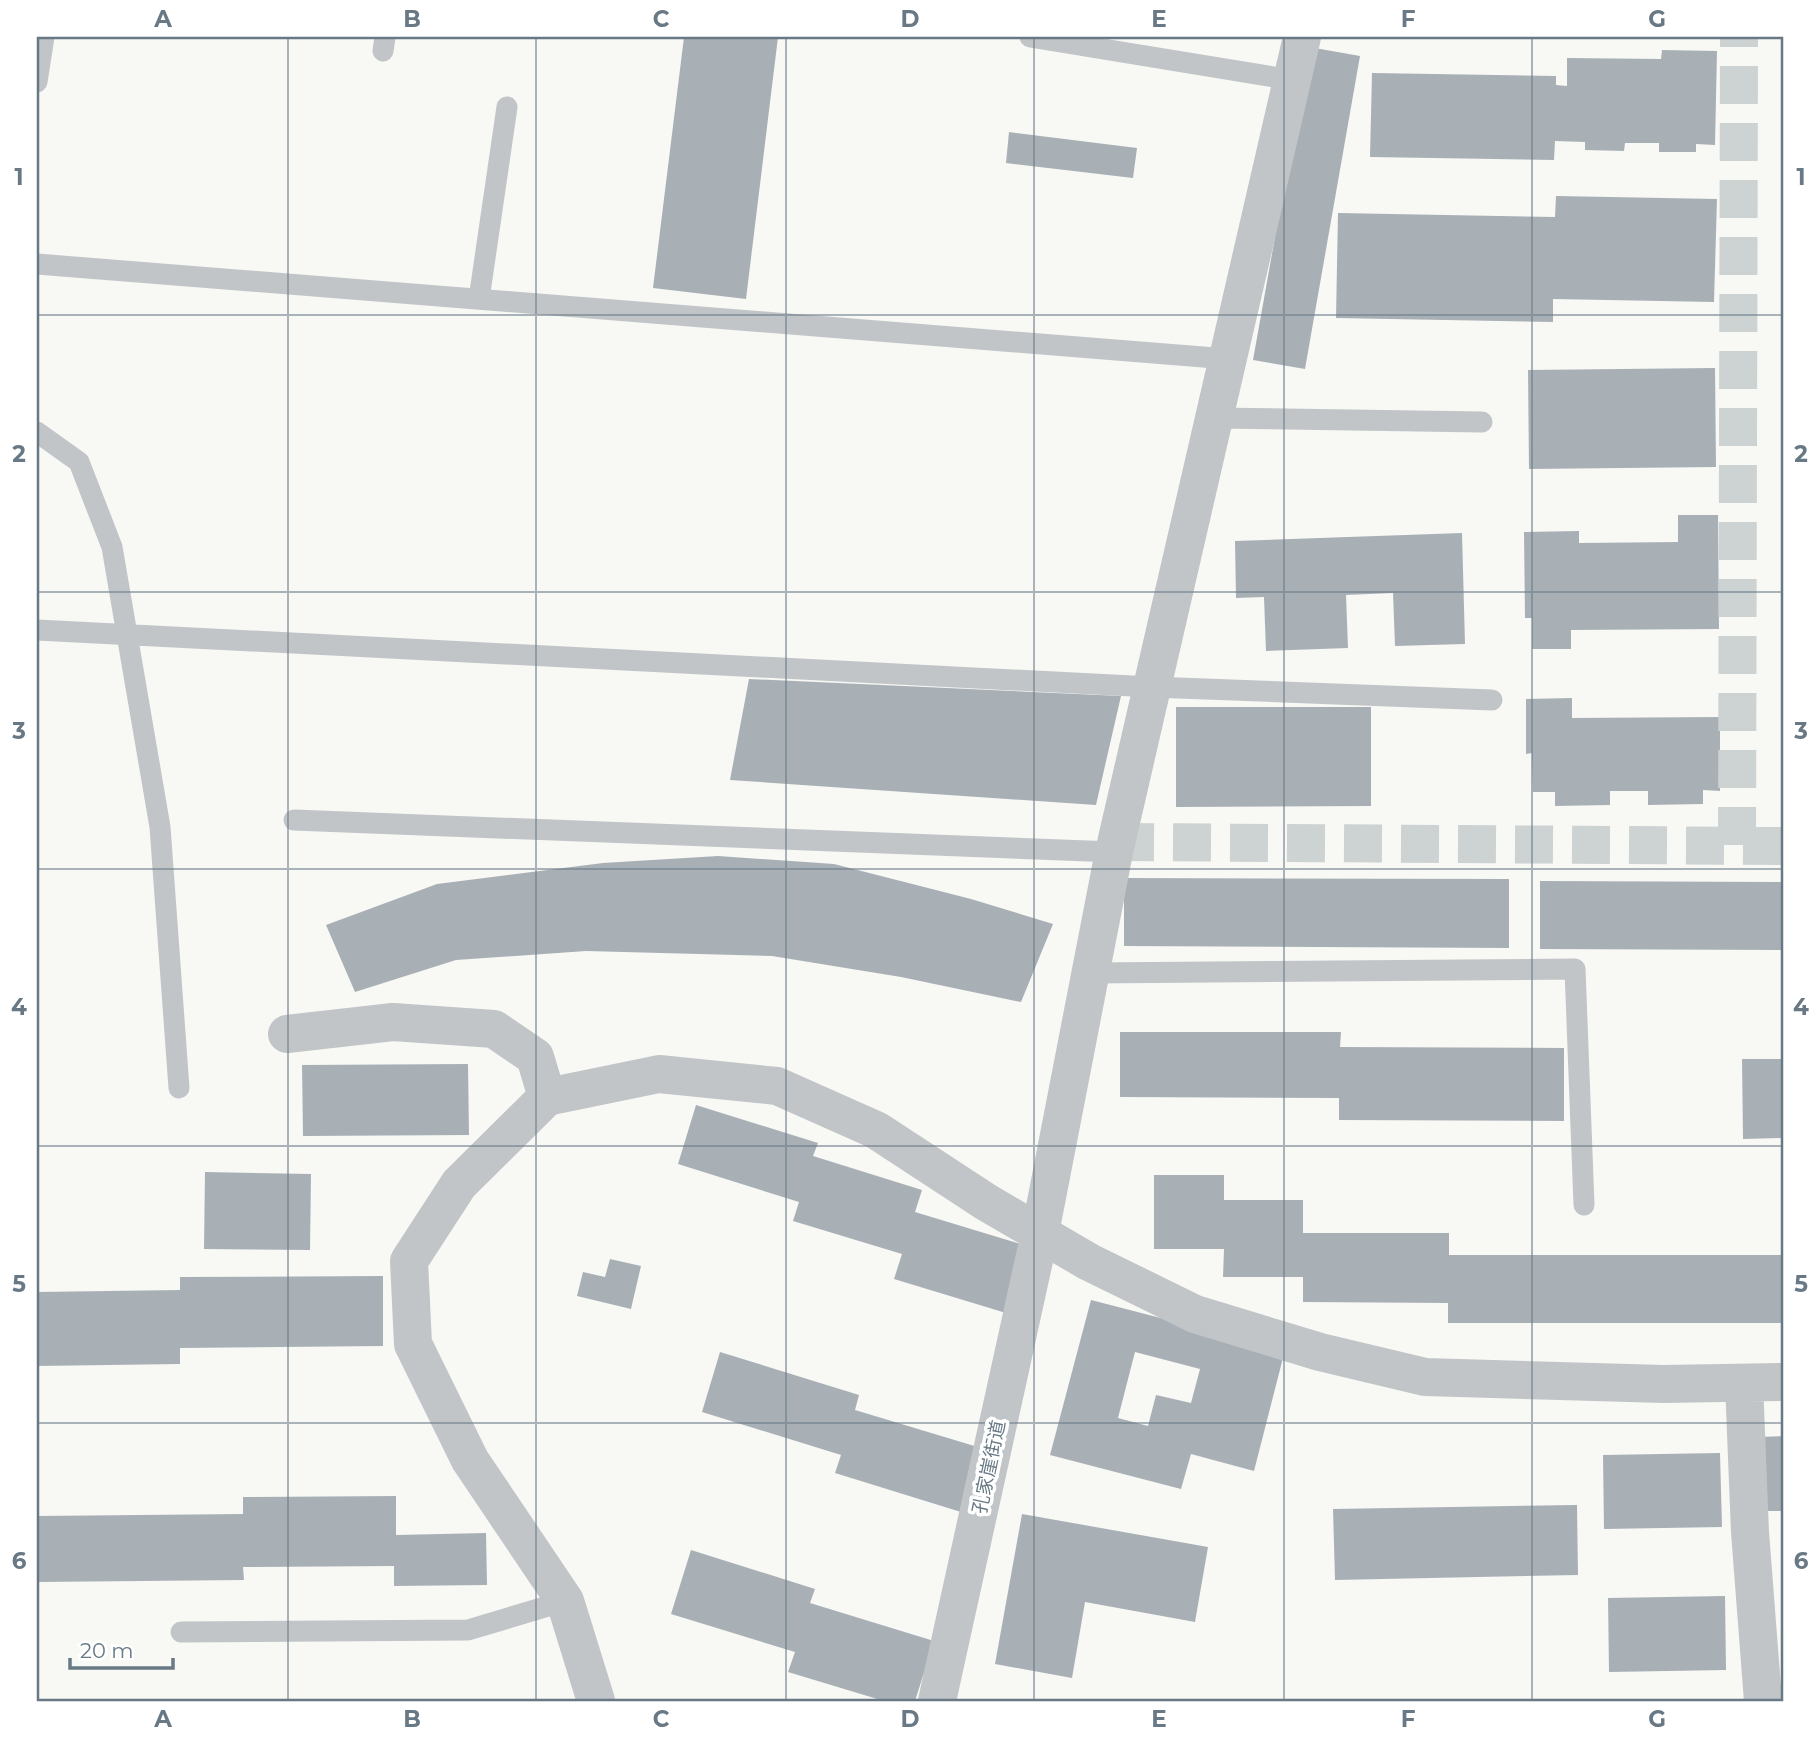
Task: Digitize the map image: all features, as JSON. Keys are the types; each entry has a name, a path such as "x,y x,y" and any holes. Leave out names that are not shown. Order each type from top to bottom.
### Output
{"street":[{"name":"孔家崖街道","path":"937,1701 1040,1233 1114,852 1302,37"},
{"path":"287,1034 393,1022 495,1029 535,1057 547,1097"},
{"path":"596,1701 565,1601 470,1460 413,1344 409,1261 459,1184 547,1097 659,1074 777,1086 876,1130 986,1202 1089,1262 1195,1314 1320,1352 1425,1377 1664,1384 1783,1382"},
{"path":"1744,1383 1750,1532 1763,1701"}],"lane":[{"path":"37,82 44,37"},
{"path":"1030,37 1292,80"},
{"path":"479,299 508,107"},
{"path":"37,264 1228,359"},
{"path":"1214,418 1482,422"},
{"path":"37,432 79,462 113,547 160,827 179,1088"},
{"path":"37,630 1152,687 1492,699"},
{"path":"294,820 1114,852"},
{"path":"1091,973 1575,969 1584,1205"},
{"path":"181,1632 468,1630 565,1601"}],"building":[{"path":"684,37 778,37 746,299 653,288"},
{"path":"1309,47 1360,56 1305,369 1253,360"},
{"path":"1662,50 1717,51 1715,145 1696,144 1696,152 1659,152 1659,143 1625,143 1624,151 1585,150 1585,142 1555,141 1554,160 1370,157 1372,73 1556,76 1556,85 1567,86 1567,58 1661,59"},
{"path":"1009,132 1137,148 1133,178 1006,163"},
{"path":"1556,196 1717,199 1714,302 1553,299 1553,322 1336,318 1338,213 1555,217"},
{"path":"1715,368 1716,467 1529,469 1528,370"},
{"path":"1678,515 1718,515 1719,629 1571,630 1571,649 1532,649 1532,618 1525,618 1524,532 1579,531 1579,543 1678,542"},
{"path":"1462,533 1465,644 1395,646 1393,593 1346,595 1348,648 1266,651 1264,597 1236,598 1235,541"},
{"path":"749,679 1121,696 1096,805 730,780"},
{"path":"1572,698 1572,718 1720,717 1720,791 1703,790 1703,804 1648,805 1648,791 1610,791 1610,805 1555,806 1555,792 1533,792 1532,753 1526,754 1526,699"},
{"path":"1176,707 1371,707 1371,806 1176,807"},
{"path":"718,856 834,864 971,899 1053,924 1021,1002 901,977 772,956 586,951 456,960 355,992 326,925 437,884 603,863"},
{"path":"1124,878 1509,879 1509,948 1124,946"},
{"path":"1540,881 1783,882 1783,950 1540,949"},
{"path":"1120,1032 1341,1032 1340,1047 1564,1048 1564,1121 1339,1120 1339,1098 1120,1097"},
{"path":"1742,1059 1783,1059 1783,1138 1743,1139"},
{"path":"468,1064 469,1135 303,1136 302,1065"},
{"path":"696,1105 818,1143 813,1156 922,1190 915,1212 1027,1246 1006,1313 894,1279 902,1254 793,1221 799,1202 678,1164"},
{"path":"205,1172 311,1174 310,1250 204,1249"},
{"path":"1154,1175 1224,1175 1224,1200 1303,1200 1303,1233 1449,1233 1449,1255 1783,1255 1783,1323 1448,1323 1448,1303 1303,1302 1303,1277 1223,1277 1224,1249 1154,1249"},
{"path":"610,1259 641,1266 631,1309 577,1296 583,1272 605,1277"},
{"path":"383,1276 383,1346 180,1348 180,1364 37,1366 37,1292 180,1290 180,1277"},
{"path":"1091,1300 1285,1350 1254,1471 1191,1454 1181,1489 1050,1455","holes":["1135,1352 1200,1369 1191,1403 1156,1395 1148,1426 1118,1418"]},
{"path":"720,1352 859,1395 855,1410 981,1448 961,1512 835,1473 841,1455 702,1412"},
{"path":"1783,1436 1783,1511 1760,1511 1759,1437"},
{"path":"1720,1453 1722,1527 1604,1529 1603,1455"},
{"path":"396,1496 396,1535 486,1533 487,1585 394,1586 394,1566 243,1567 244,1580 37,1582 37,1516 243,1514 243,1497"},
{"path":"1577,1505 1578,1575 1335,1580 1333,1509"},
{"path":"1022,1514 1208,1547 1195,1622 1085,1602 1072,1678 995,1664"},
{"path":"691,1550 815,1589 810,1603 934,1641 915,1701 884,1701 788,1672 795,1652 671,1614"},
{"path":"1725,1596 1726,1670 1609,1672 1608,1598"}],"tunnel":[{"path":"1737,845 1739,37"},
{"path":"1116,842 1783,846"}]}
